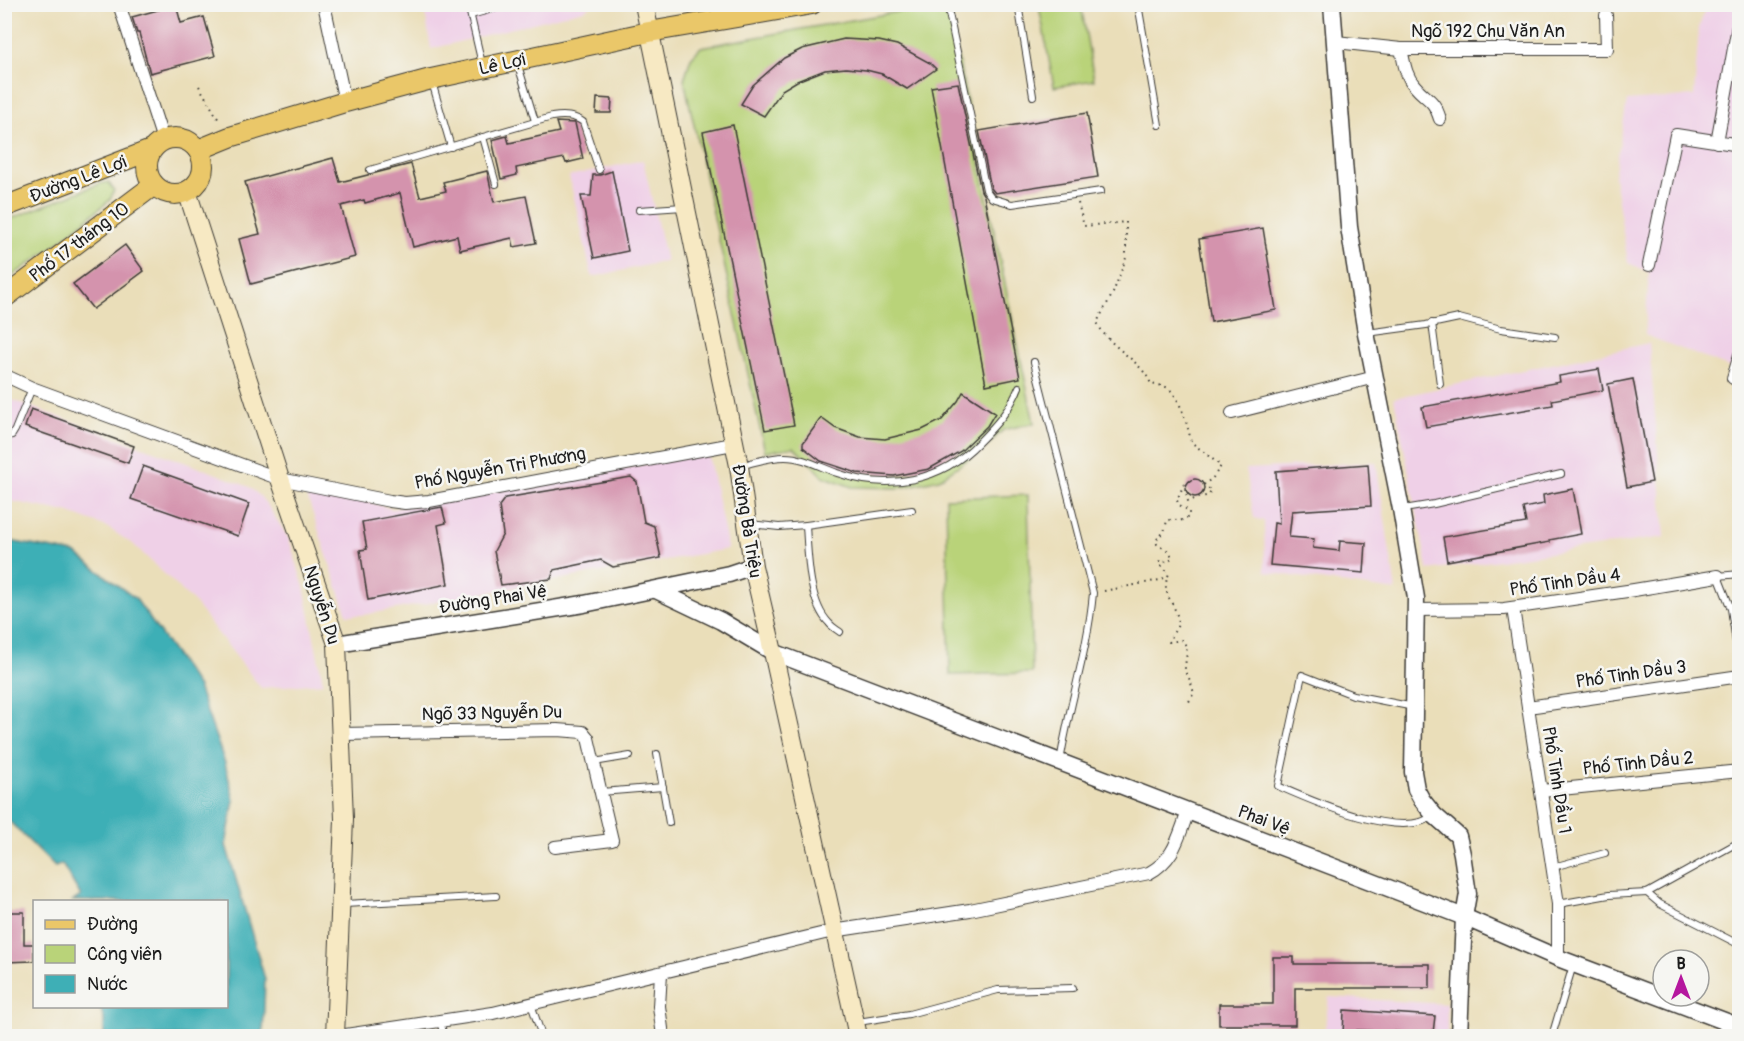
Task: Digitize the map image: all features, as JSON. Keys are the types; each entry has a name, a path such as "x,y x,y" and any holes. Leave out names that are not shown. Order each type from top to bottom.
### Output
{"main road":[{"name":"Đường Bà Triệu","path":"644,4 739,466 753,566 856,1029"},
{"name":"Lê Lợi","path":"198,150 230,137 431,79 649,32 812,4"},
{"path":"172,137 183,138 198,150 202,159 200,178 187,191 175,194 164,192 148,177 147,159 157,145 172,137"},
{"name":"Đường Lê Lợi","path":"4,207 157,145"},
{"name":"Phố 17 tháng 10","path":"4,298 154,185"},
{"name":"Nguyễn Du","path":"187,191 280,479 337,644 344,819 337,1036"}],"street":[{"path":"119,4 157,145"},
{"path":"324,4 345,102"},
{"path":"1332,4 1348,227 1416,598 1413,772 1416,789 1422,800 1434,815 1458,836 1468,894 1464,917 1459,1036"},
{"name":"Ngõ 192 Chu Văn An","path":"1336,42 1401,49 1607,49 1606,15"},
{"path":"1717,142 1740,15"},
{"path":"1401,49 1410,78 1414,85 1431,99 1440,119"},
{"path":"1649,265 1676,135 1740,145"},
{"path":"1740,355 1734,378 1740,381"},
{"name":"Phố Nguyễn Tri Phương","path":"4,375 32,388 280,479 405,503 733,444"},
{"path":"1233,413 1375,377"},
{"name":"Đường Phai Vệ","path":"337,644 584,604 729,574 753,566"},
{"name":"Phố Tinh Dầu 4","path":"1416,610 1513,608 1718,576"},
{"path":"656,590 721,621 773,652"},
{"name":"Phố Tinh Dầu 1","path":"1513,608 1566,961"},
{"name":"Phai Vệ","path":"773,652 1464,917 1566,961 1740,1027"},
{"name":"Phố Tinh Dầu 3","path":"1528,707 1740,676"},
{"name":"Ngõ 33 Nguyễn Du","path":"340,734 573,730 583,732 588,738 612,840 555,847"},
{"name":"Phố Tinh Dầu 2","path":"1541,791 1740,771"},
{"path":"337,1036 386,1033 440,1021 493,1013 833,931 970,909 1149,873 1161,867 1170,857 1188,812"},
{"path":"661,973 659,1006 663,1036"}],"lane":[{"path":"468,4 482,68"},
{"path":"471,15 511,4"},
{"path":"946,4 986,189 992,198 1012,204 1101,191"},
{"path":"1018,4 1033,96"},
{"path":"1138,4 1159,125"},
{"path":"517,61 535,121"},
{"path":"431,79 452,147"},
{"path":"370,170 535,121 565,115 578,118 583,122 599,170"},
{"path":"483,137 496,184"},
{"path":"639,210 685,207"},
{"path":"1366,333 1460,318 1501,329 1554,337"},
{"path":"1432,323 1440,384"},
{"path":"1034,362 1093,594 1090,626 1067,720 1060,762"},
{"path":"739,466 765,459 786,457 804,460 838,474 869,482 889,483 913,480 950,467 972,449 1002,419 1014,401 1019,387"},
{"path":"4,438 12,435 15,430 32,388"},
{"path":"1401,509 1434,504 1562,474"},
{"path":"747,524 779,527 806,525 912,510"},
{"path":"806,525 809,564 818,605 828,623 840,632"},
{"path":"1740,574 1718,576 1731,609 1740,669"},
{"path":"1414,707 1353,695 1302,675 1278,786 1365,819 1407,824 1425,822 1434,815"},
{"path":"657,754 669,822"},
{"path":"594,762 630,756"},
{"path":"600,792 663,787"},
{"path":"1558,904 1609,895 1647,892 1739,842"},
{"path":"1552,867 1605,853"},
{"path":"1647,892 1660,904 1740,945"},
{"path":"340,904 496,896"},
{"path":"1552,1036 1566,961"},
{"path":"856,1029 998,990 1073,988"},
{"path":"531,1004 542,1036"},
{"path":"440,1021 444,1036"}],"path":[{"path":"199,86 230,137"},
{"path":"1077,195 1084,226 1126,222 1126,258 1113,293 1097,322 1099,328 1119,350 1148,375 1152,384 1169,389 1177,400 1191,433 1191,442 1221,466 1212,479 1204,484 1211,491 1209,495 1188,501 1184,484 1177,500 1178,504 1189,511 1189,516 1180,521 1173,519 1167,521 1164,532 1158,537 1157,544 1166,548 1172,559 1159,563 1167,570 1168,599 1178,621 1169,642 1182,640 1186,644 1188,653 1185,672 1194,693 1186,705"},
{"path":"1093,594 1168,577"}],"shaded area":[{"path":"424,5 592,5 584,10 431,49"},
{"path":"1706,5 1739,5 1739,371 1645,335 1649,272 1628,263 1614,177 1627,101 1694,96 1699,28"},
{"path":"643,160 666,261 592,277 569,176"},
{"path":"1649,343 1665,537 1428,570 1394,398"},
{"path":"4,397 214,473 249,487 260,496 289,539 304,587 323,683 261,688 192,600 134,545 107,527 67,512 5,500"},
{"path":"708,453 728,549 363,615 347,615 305,490 367,501 392,509"},
{"path":"1376,462 1396,591 1265,572 1264,521 1254,518 1246,469"},
{"path":"1329,997 1447,1004 1447,1036 1324,1036"}],"green space":[{"path":"936,5 947,5 1034,423 1003,430 986,447 939,479 901,488 852,487 823,476 794,447 765,452 684,79 691,58 701,47"},
{"path":"1081,5 1094,80 1054,87 1039,6"},
{"path":"108,182 114,190 110,200 50,249 5,281 5,221"},
{"path":"1028,495 1032,673 950,675 946,498"}],"water":[{"path":"4,540 75,553 136,599 198,687 225,763 234,800 226,845 265,979 263,1036 104,1036 104,1019 100,1008 228,1008 228,900 75,900 81,896 62,864 55,867 5,817"}],"building":[{"path":"176,5 181,23 204,17 215,56 150,73 132,17"},
{"path":"844,39 879,41 897,45 930,63 936,69 907,89 882,74 866,70 846,68 825,70 797,81 782,90 764,116 741,104 753,85 784,58 802,49"},
{"path":"958,83 981,191 984,196 1020,378 986,385 931,87"},
{"path":"597,98 612,99 611,113 596,113"},
{"path":"1087,113 1098,177 995,193 991,188 979,131"},
{"path":"556,122 575,123 583,159 566,163 564,158 516,168 517,175 501,179 492,140 507,136 509,143 559,132"},
{"path":"733,125 794,425 765,430 703,132"},
{"path":"333,158 340,182 411,164 420,197 446,191 443,182 487,171 494,202 526,196 536,243 514,247 512,238 460,250 457,236 413,247 400,193 365,203 364,200 341,206 355,257 251,284 239,239 260,234 245,182"},
{"path":"612,171 628,251 594,258 581,196 591,196 593,175"},
{"path":"1263,228 1276,310 1211,322 1199,239"},
{"path":"125,245 144,271 93,309 73,284"},
{"path":"1599,369 1603,390 1552,400 1553,405 1426,427 1422,407 1560,382 1559,376"},
{"path":"1633,379 1652,482 1627,487 1608,384"},
{"path":"963,392 995,413 987,426 961,451 929,469 894,476 857,473 821,461 803,447 803,443 821,418 835,428 860,437 885,439 922,430 942,420"},
{"path":"31,409 134,446 128,463 25,427"},
{"path":"1368,464 1371,506 1292,511 1289,537 1314,539 1313,548 1339,551 1340,541 1366,543 1364,573 1270,565 1274,523 1279,524 1276,471"},
{"path":"143,466 249,504 238,536 131,499"},
{"path":"631,477 637,482 644,522 654,526 661,558 613,567 601,560 554,570 551,579 501,585 494,551 503,534 499,506 505,498"},
{"path":"1195,479 1201,482 1204,488 1201,494 1195,497 1189,494 1186,488 1189,482"},
{"path":"1573,489 1581,534 1447,561 1443,537 1526,523 1523,508 1544,504 1543,495"},
{"path":"442,507 446,523 438,525 448,584 368,600 360,550 367,549 362,522"},
{"path":"4,912 24,912 24,944 33,944 33,961 4,962"},
{"path":"1273,957 1294,957 1294,964 1430,964 1430,988 1295,988 1295,1025 1219,1025 1219,1004 1273,1004"},
{"path":"1344,1010 1435,1016 1433,1033 1357,1030 1357,1036 1343,1036"}]}
